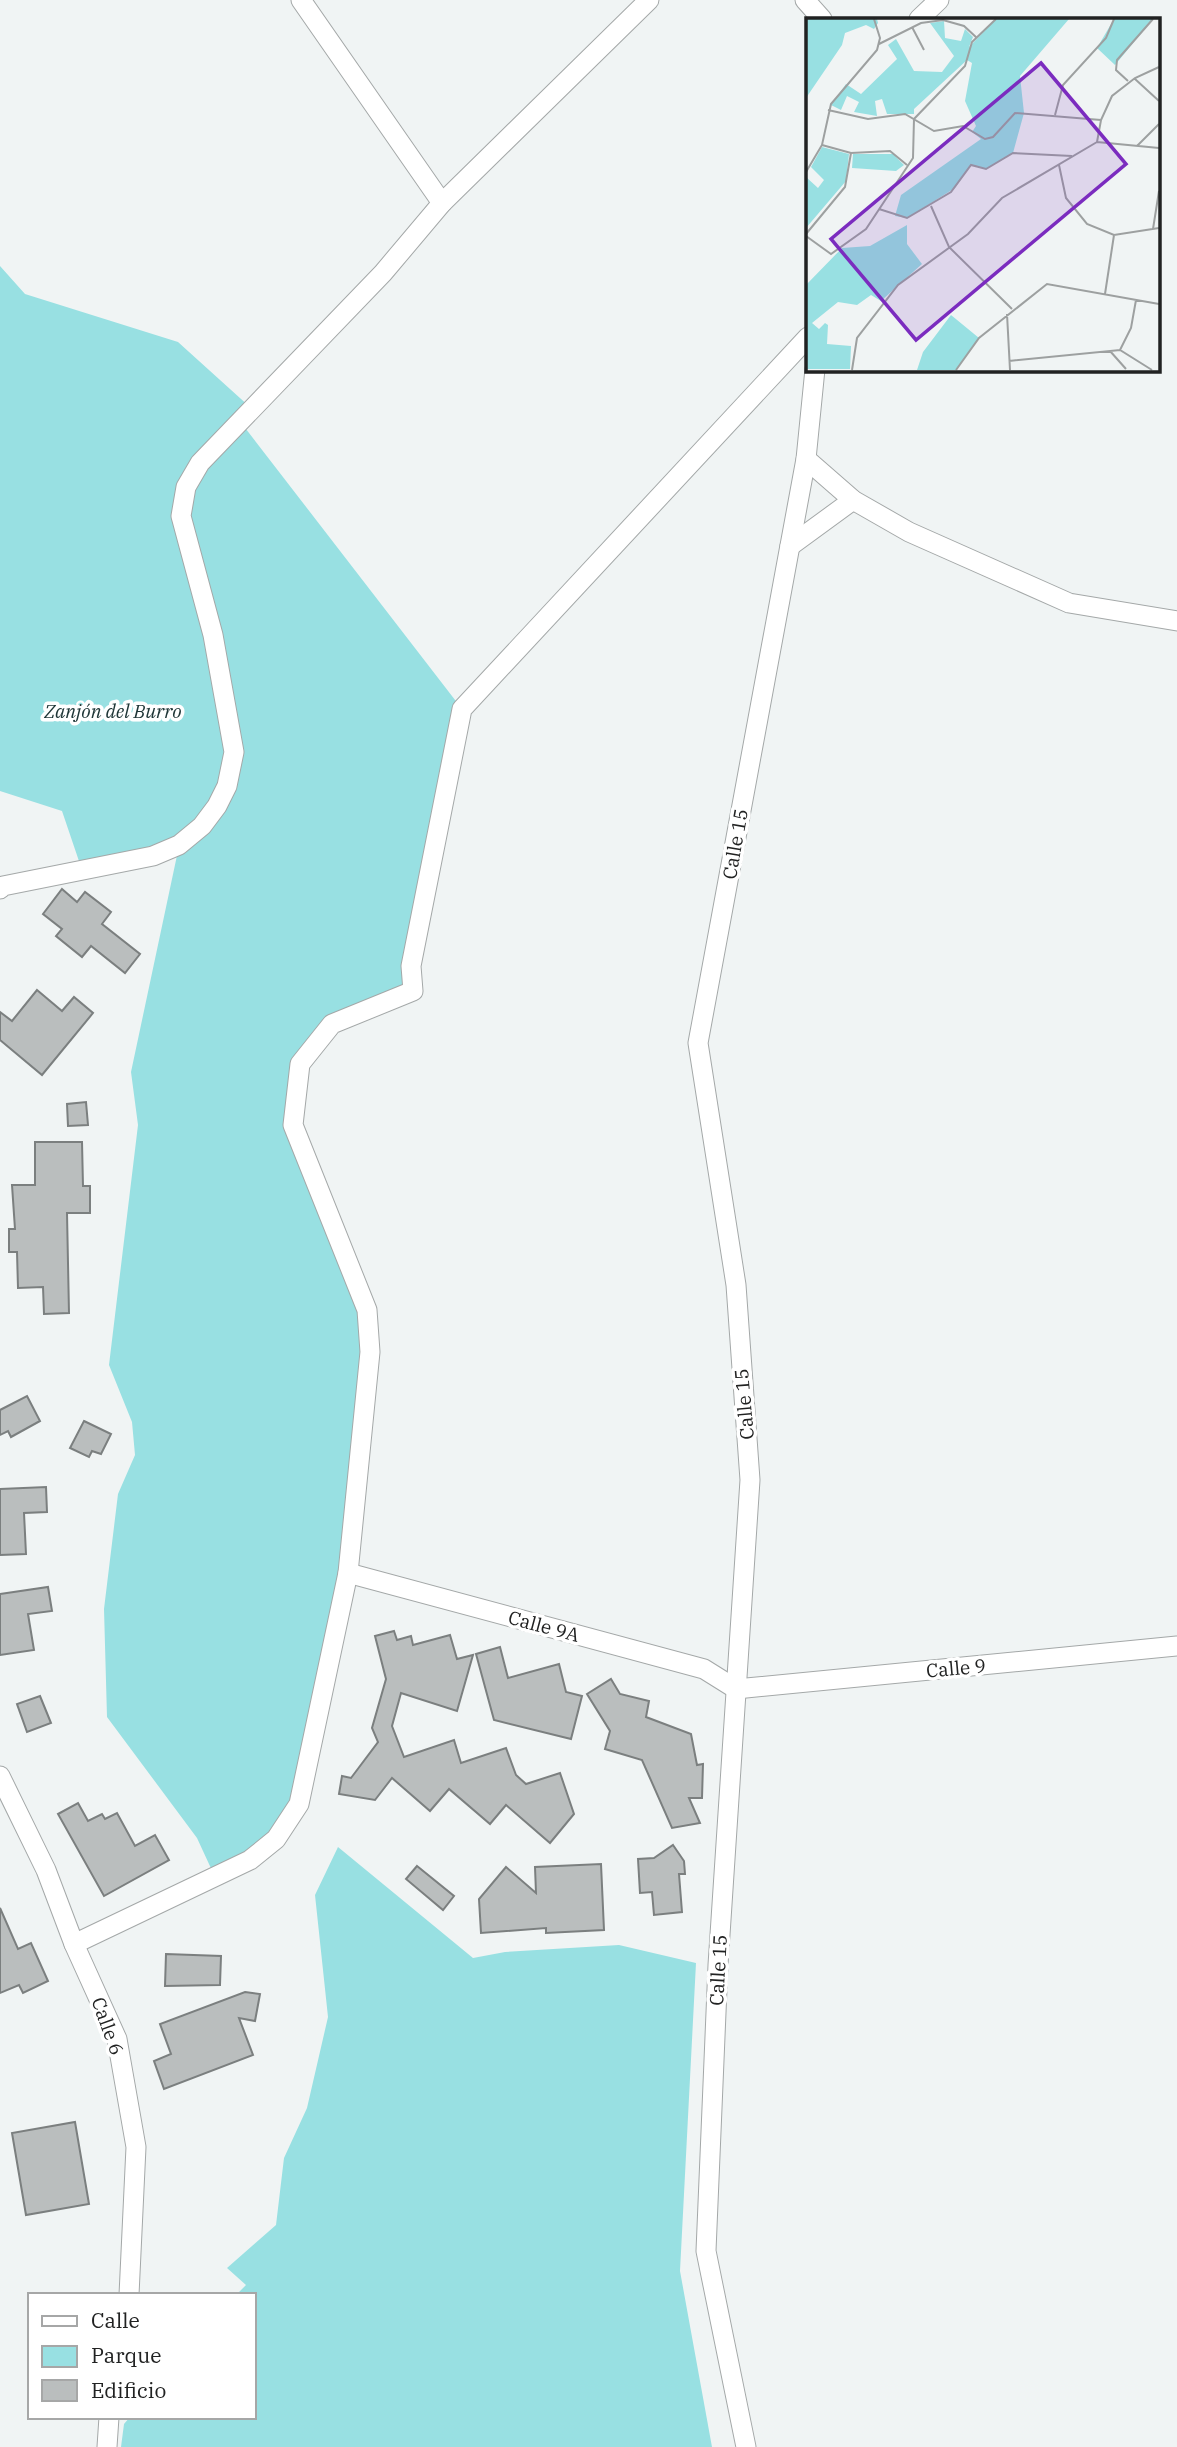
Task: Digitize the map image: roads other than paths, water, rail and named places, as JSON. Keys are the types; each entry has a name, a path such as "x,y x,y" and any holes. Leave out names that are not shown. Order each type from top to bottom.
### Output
{"street":[{"path":"301,0 442,203"},
{"path":"0,889 153,856 179,845 202,826 217,806 227,786 234,752 213,635 181,516 186,487 200,463 383,273 442,203 649,0"},
{"path":"805,0 821,18"},
{"path":"920,18 939,0"},
{"path":"74,1944 250,1860 276,1839 299,1804 348,1573 370,1352 367,1310 293,1125 300,1064 332,1024 413,991 411,965 462,709 806,339"},
{"name":"Calle 15","path":"746,2447 706,2251 718,1965 750,1480 736,1285 698,1043 806,460 815,371"},
{"path":"806,460 853,500 909,532 1069,603 1177,621"},
{"path":"790,545 853,500"},
{"name":"Calle 9A","path":"348,1573 704,1669 736,1689"},
{"name":"Calle 9","path":"736,1689 1177,1646"},
{"name":"Calle 6","path":"0,1776 46,1870 74,1944 117,2039 136,2147 129,2293"},
{"path":"107,2447 109,2419"}],"park label":[{"name":"Zanjón del Burro","path":"113,711"}]}
